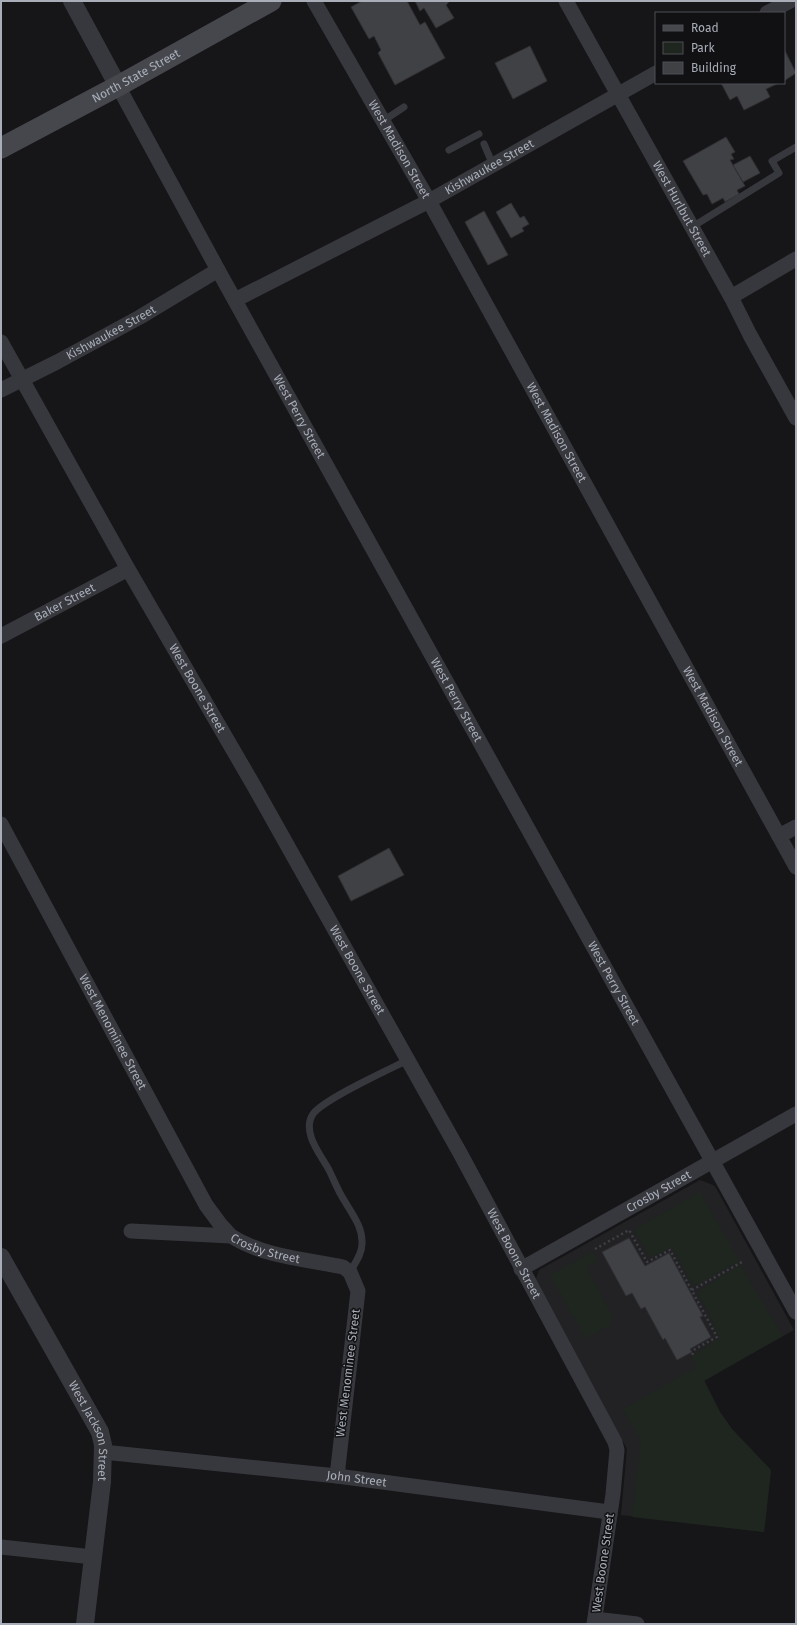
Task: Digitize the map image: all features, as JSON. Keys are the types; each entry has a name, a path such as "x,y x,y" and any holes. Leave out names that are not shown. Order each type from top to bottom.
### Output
{"main road":[{"name":"North State Street","path":"1,148 118,86 271,1"}],"street":[{"path":"72,1 118,86"},
{"name":"West Madison Street","path":"314,1 429,201 796,867"},
{"name":"West Hurlbut Street","path":"566,1 731,297 750,335 796,418"},
{"path":"769,12 790,1"},
{"name":"Kishwaukee Street","path":"235,300 429,201 655,74"},
{"name":"West Perry Street","path":"118,86 218,270 711,1162 796,1312"},
{"path":"731,297 796,259"},
{"name":"Kishwaukee Street","path":"1,390 57,362 133,320 218,270"},
{"name":"West Boone Street","path":"1,342 128,568 254,786 460,1153 615,1442 617,1458 595,1622"},
{"name":"Baker Street","path":"1,636 128,568"},
{"name":"West Menominee Street","path":"1,824 206,1205 231,1236"},
{"path":"779,836 796,827"},
{"name":"Crosby Street","path":"521,1269 796,1114"},
{"name":"Crosby Street","path":"131,1231 231,1236 245,1245 260,1251 343,1267 350,1272"},
{"name":"West Jackson Street","path":"1,1257 100,1432 103,1452 101,1495 92,1557 85,1624"},
{"name":"West Menominee Street","path":"337,1476 358,1291 350,1272"},
{"name":"John Street","path":"103,1452 337,1476 610,1512"},
{"path":"1,1547 92,1557"},
{"path":"595,1622 637,1624"}],"lane":[{"path":"383,121 404,107"},
{"path":"449,150 479,134"},
{"path":"484,144 493,165"},
{"path":"692,227 779,173 772,161 796,147"},
{"path":"350,1272 360,1254 362,1245 361,1232 351,1210 343,1200 329,1169 317,1150 311,1136 309,1122 318,1108 408,1060"}],"path":[{"path":"595,1249 629,1230 647,1262 670,1250 717,1337 695,1349 692,1357"},
{"path":"692,1290 742,1262"}],"shaded area":[{"path":"700,1180 713,1185 716,1188 794,1330 704,1380 720,1412 732,1429 771,1470 764,1532 621,1515 627,1449 536,1279 539,1270"}],"green space":[{"path":"700,1192 739,1261 699,1284 693,1285 672,1247 650,1258 634,1230"},
{"path":"593,1252 598,1261 586,1267 613,1317 609,1327 600,1330 586,1339 550,1275"},
{"path":"740,1265 783,1336 704,1381 720,1412 732,1429 771,1470 764,1532 632,1517 641,1440 623,1409 697,1367 691,1357 719,1338 709,1313 698,1294 702,1289"}],"building":[{"path":"362,1 407,1 420,25 425,22 445,58 395,85 378,53 381,50 374,36 369,39 351,7"},
{"path":"415,1 450,1 446,5 454,18 436,28 424,8 420,11"},
{"path":"530,46 547,81 513,99 495,63"},
{"path":"785,51 796,73 785,80"},
{"path":"722,84 777,84 766,89 770,97 744,110 737,96 730,100"},
{"path":"726,137 735,152 731,154 734,159 730,160 745,186 737,190 739,194 725,202 723,198 712,204 707,194 703,195 683,161"},
{"path":"750,156 760,173 743,182 733,165"},
{"path":"511,203 520,218 524,216 529,224 522,228 524,231 511,238 496,212"},
{"path":"484,211 508,255 488,265 465,222"},
{"path":"389,848 404,875 351,901 338,876"},
{"path":"629,1238 645,1266 669,1253 703,1316 700,1317 711,1337 690,1349 692,1352 677,1360 665,1338 663,1340 645,1307 641,1309 632,1293 626,1296 602,1252"}]}
